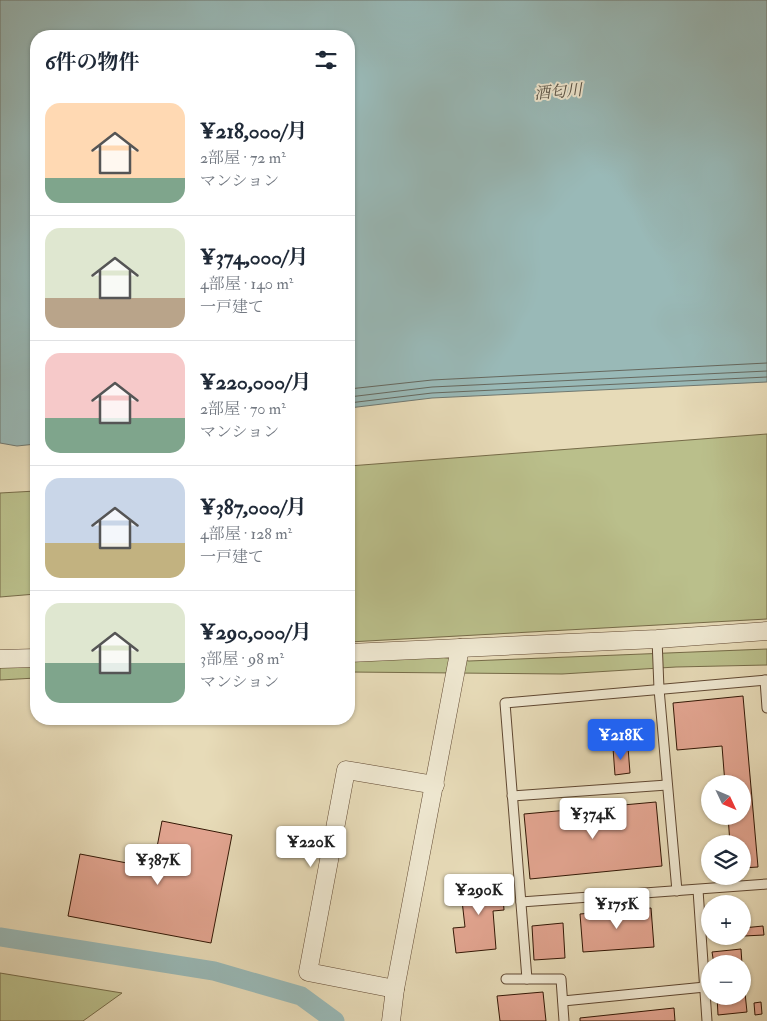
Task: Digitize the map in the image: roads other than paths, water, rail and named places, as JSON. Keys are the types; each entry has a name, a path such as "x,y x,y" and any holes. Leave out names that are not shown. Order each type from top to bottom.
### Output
{"street":[{"path":"355,653 657,639 767,631"},
{"path":"391,1021 395,990 460,648"},
{"path":"0,659 30,658"},
{"path":"395,990 308,972 344,780 346,770 434,785"}],"lane":[{"path":"657,639 659,689 677,891"},
{"path":"527,979 505,703 766,680 767,708"},
{"path":"512,796 668,784"},
{"path":"521,902 767,884"},
{"path":"698,890 703,955"},
{"path":"506,979 561,979 564,1021"},
{"path":"563,1001 701,986"},
{"path":"706,1005 707,1021"}],"water":[{"name":"酒匂川","path":"0,0 767,0 767,382 432,398 355,407 355,30 30,30 30,445 17,446 0,443"}],"waterway":[{"path":"0,937 214,971 301,996 335,1021"}]}
